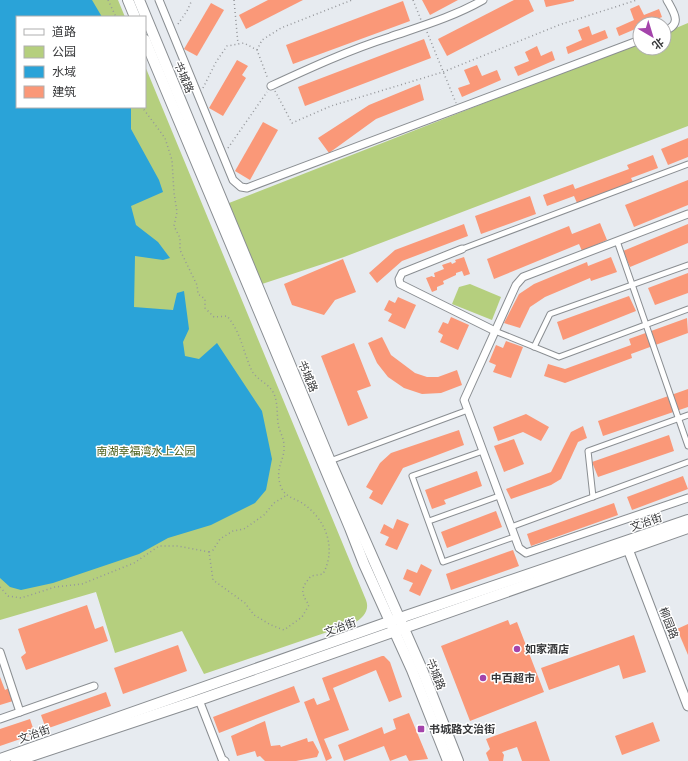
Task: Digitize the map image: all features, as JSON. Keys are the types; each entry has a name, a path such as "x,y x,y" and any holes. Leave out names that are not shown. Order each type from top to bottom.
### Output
{"main road":[{"path":"128,0 135,16"},
{"name":"书城路","path":"139,0 146,16"},
{"name":"书城路","path":"146,17 397,625 448,761"},
{"name":"书城路","path":"146,42 364,564 397,625 458,761"},
{"name":"文治街","path":"16,761 199,700 397,625 688,520"},
{"name":"文治街","path":"0,759 688,528"}],"street":[{"path":"159,0 233,180 241,187 247,188 632,43"},
{"path":"271,86 390,36 424,26 483,0"},
{"path":"667,0 675,15 675,22 672,28"},
{"path":"688,164 462,249 402,274 399,279 400,284 495,331 559,357 688,309"},
{"path":"688,214 523,277 516,285 464,400 514,537 519,548 526,553 531,553 688,498"},
{"path":"616,241 688,446"},
{"path":"534,347 550,314 688,265"},
{"path":"330,461 468,410"},
{"path":"593,497 588,451 688,415"},
{"path":"483,451 412,476 444,562 514,537"},
{"path":"511,527 688,462"},
{"path":"429,522 500,496"},
{"name":"柳园路","path":"628,549 688,706"},
{"path":"0,652 20,712"},
{"path":"0,719 94,686"},
{"path":"199,700 222,759 225,761"}],"path":[{"path":"108,0 116,16"},
{"path":"172,32 187,11 192,0"},
{"path":"234,0 238,44"},
{"path":"257,50 262,40 281,28 352,0"},
{"path":"414,0 458,108"},
{"path":"199,97 216,62 227,46 244,43 257,50 271,86 292,123 331,106 443,72 559,25 636,0"},
{"path":"223,156 271,86"},
{"path":"143,108 166,138 172,160 174,194 177,212 174,226 180,238 180,250 197,285 198,294 205,299 205,308 214,316 227,316 236,327 254,376 268,385 273,393 284,447 279,466 278,478 282,489 287,495 302,503 322,522 331,553 323,574 312,576 303,585 302,596 309,605 302,617 284,630 271,625 254,615 245,603 213,580 209,552"},
{"path":"0,586 8,596 21,598 55,587 82,584 134,563 159,546 178,546 209,552 213,550 220,539 233,531 244,529 264,516 274,503 287,495"}],"green space":[{"name":"南湖幸福湾水上公园","path":"0,0 118,0 125,16 16,16 16,108 146,108 146,68 366,600 367,607 365,613 354,623 204,674 182,631 115,653 96,592 0,620"},
{"path":"688,23 688,126 344,257 262,284 229,203 632,45 632,56 672,56 672,30"},
{"path":"470,284 501,297 492,320 452,304 459,287"}],"water":[{"name":"南湖幸福湾水上公园","path":"0,0 92,0 101,16 16,16 16,108 131,108 131,129 159,180 163,192 131,206 136,225 158,242 170,258 163,260 135,256 134,307 173,310 177,293 184,291 189,329 183,342 185,356 199,359 217,343 262,411 272,459 266,490 255,503 211,525 168,538 139,554 53,583 21,590 10,587 0,578"}],"building":[{"path":"268,0 303,0 246,29 239,15"},
{"path":"422,0 458,0 430,15"},
{"path":"514,0 529,0 534,11 447,56 438,39"},
{"path":"544,0 574,0 574,1 546,7"},
{"path":"403,1 410,21 293,64 286,45"},
{"path":"211,3 224,10 197,56 184,49"},
{"path":"639,5 644,15 659,9 662,16 633,16 630,9"},
{"path":"632,21 632,30 619,36 616,28"},
{"path":"589,26 592,35 605,30 608,38 568,54 566,47 582,40 578,30"},
{"path":"424,39 431,58 305,106 298,87"},
{"path":"537,46 541,56 552,51 555,60 518,76 514,67 529,61 525,52"},
{"path":"237,60 248,66 242,75 246,78 223,116 209,108"},
{"path":"477,65 482,76 497,70 501,80 462,97 458,88 470,84 464,70"},
{"path":"420,84 424,100 376,119 329,153 318,138 369,105"},
{"path":"263,122 278,130 250,180 235,171"},
{"path":"688,138 688,157 668,165 661,149"},
{"path":"653,155 658,168 631,178 633,182 577,203 574,196 547,206 543,195 573,184 575,189 629,169 627,165"},
{"path":"688,180 688,205 634,227 625,205"},
{"path":"530,196 536,214 481,234 475,216"},
{"path":"600,223 607,240 582,251 579,244 494,279 487,259 569,226 572,234"},
{"path":"464,224 468,236 402,261 377,283 369,273 395,250"},
{"path":"688,224 688,243 630,267 623,251"},
{"path":"464,257 470,274 464,276 462,271 456,273 456,275 443,281 444,284 437,287 437,290 432,292 426,278 432,276 435,277 434,273 444,269 442,265 451,262 452,264 456,262 455,260"},
{"path":"611,257 617,272 591,281 590,278 545,297 530,307 520,328 504,323 519,294 534,284 587,262 588,266"},
{"path":"343,259 356,292 335,300 324,315 292,305 284,284"},
{"path":"688,273 688,293 655,305 648,288"},
{"path":"629,296 636,311 563,340 557,322"},
{"path":"398,297 416,305 405,329 388,321 392,314 384,310 389,300 395,303"},
{"path":"451,317 469,325 458,350 440,342 443,335 438,332 443,322 448,324"},
{"path":"687,318 688,333 631,354 632,358 565,383 544,376 548,364 565,369 631,345 629,339"},
{"path":"382,337 391,355 415,373 427,377 438,377 457,370 462,385 441,393 422,394 404,388 388,377 377,363 368,343"},
{"path":"506,341 523,347 511,378 493,372 496,365 489,362 496,345 503,348"},
{"path":"354,343 371,386 357,391 368,418 348,426 321,356"},
{"path":"688,389 688,407 603,436 598,421"},
{"path":"526,414 549,427 541,441 523,432 498,441 493,427"},
{"path":"583,426 587,438 578,442 561,479 551,485 511,499 506,489 551,472 571,432"},
{"path":"459,430 464,445 403,468 382,505 369,498 373,491 366,487 380,463 391,453"},
{"path":"669,435 674,451 598,477 592,462"},
{"path":"514,439 524,464 504,472 494,446"},
{"path":"477,471 482,486 444,500 446,504 432,509 425,490"},
{"path":"683,476 688,489 632,510 627,497"},
{"path":"614,503 618,515 531,546 527,534"},
{"path":"496,511 502,527 447,548 441,532"},
{"path":"397,519 409,524 397,550 385,545 389,537 380,533 384,524 393,529"},
{"path":"513,550 519,566 451,590 446,574"},
{"path":"421,564 432,570 420,596 409,591 413,583 403,579 407,569 417,573"},
{"path":"87,605 95,629 103,626 108,641 26,670 21,657 26,653 18,629"},
{"name":"中百超市","path":"508,620 510,625 517,622 544,692 470,721 441,646"},
{"path":"688,624 688,655 677,629"},
{"path":"634,635 646,672 623,679 619,665 549,690 541,668"},
{"path":"178,645 187,671 123,694 114,668"},
{"path":"382,656 390,662 402,697 389,702 376,670 333,688 349,730 324,739 332,758 326,761 304,702 314,698 317,705 330,700 322,678"},
{"path":"0,677 5,690 9,688 13,701 0,705"},
{"path":"294,686 300,702 219,733 213,717"},
{"path":"106,692 111,706 46,729 41,715"},
{"path":"409,713 428,759 409,761 406,755 390,761 384,746 344,761 338,745 382,727 384,734 396,729 393,719"},
{"path":"30,719 35,734 0,746 0,729"},
{"path":"265,721 271,746 280,745 281,747 307,738 308,742 313,741 319,752 317,757 296,761 265,761 260,756 257,757 255,751 237,756 231,736"},
{"path":"536,721 550,761 522,761 517,747 502,752 504,755 503,761 489,761 486,753 490,749 486,739"},
{"path":"653,722 660,741 622,755 615,736"}],"place":[{"name":"如家酒店","path":"517,649"},
{"name":"中百超市","path":"483,678"},
{"name":"书城路文治街","path":"421,729"}]}
